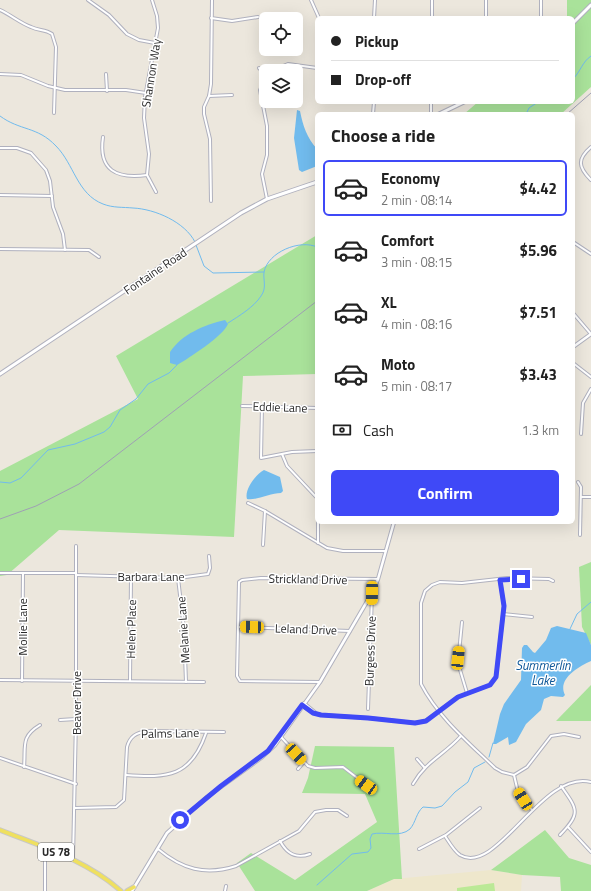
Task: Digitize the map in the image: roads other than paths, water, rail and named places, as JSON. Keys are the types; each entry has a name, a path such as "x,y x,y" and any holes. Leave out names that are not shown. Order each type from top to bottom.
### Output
{"main road":[{"path":"575,21 591,5"},
{"path":"443,112 460,104"},
{"name":"Fontaine Road","path":"0,374 247,209 267,199 315,183"},
{"name":"US 78","path":"0,830 73,859 101,874 121,890"},
{"path":"121,890 126,891 134,887"}],"street":[{"path":"88,0 109,15 127,34 139,40 155,43"},
{"name":"Shannon Way","path":"147,175 149,154 144,118 146,93 158,22 152,0"},
{"path":"211,201 210,139 204,114 204,107 209,96 212,72 212,0"},
{"path":"312,0 318,16"},
{"path":"374,16 375,0"},
{"path":"432,0 432,16"},
{"path":"486,0 486,16"},
{"path":"541,0 541,16"},
{"path":"0,10 26,25 35,29 45,29 52,34 56,47 56,88 54,113"},
{"path":"211,18 232,21 258,17"},
{"path":"303,66 315,68"},
{"path":"0,74 21,75 56,88 73,91 126,90 146,93"},
{"path":"106,74 107,91"},
{"path":"209,96 232,95"},
{"path":"264,108 267,126 267,155 262,174 267,199"},
{"path":"103,137 103,155 110,169 121,176 131,177 147,175 156,192"},
{"path":"591,147 584,154 580,163 582,170 591,180"},
{"path":"0,148 17,148 31,152 46,170 50,181 53,207 63,234 65,250"},
{"path":"0,196 52,196"},
{"path":"575,243 591,254"},
{"path":"0,249 89,250 99,258"},
{"path":"575,315 591,334 575,346"},
{"path":"575,364 591,376"},
{"path":"582,434 583,403 591,390"},
{"name":"Eddie Lane","path":"242,406 315,408"},
{"path":"262,406 261,458 292,452 315,452"},
{"path":"282,454 287,466 315,496"},
{"path":"578,482 581,487 580,535"},
{"path":"581,496 591,497"},
{"path":"248,503 265,511 327,548 343,551 385,551"},
{"path":"263,545 265,511"},
{"path":"318,524 318,543"},
{"path":"132,891 167,833 191,810 260,758 280,736 320,682 372,593 378,579 393,524"},
{"name":"Beaver Drive","path":"73,859 76,784 76,546"},
{"name":"Barbara Lane","path":"0,573 178,578 208,574 210,568 209,556"},
{"name":"Mollie Lane","path":"22,681 23,573"},
{"name":"Helen Place","path":"130,682 131,577"},
{"name":"Melanie Lane","path":"178,578 184,629 186,682"},
{"name":"Strickland Drive","path":"238,627 239,582 242,580 261,578 378,579"},
{"path":"553,581 549,579 500,580 462,583 440,582 432,585 425,591 420,611 422,641 421,684 426,694 461,736 495,768 502,772 514,775 527,767 551,736 564,734 579,737"},
{"path":"303,704 316,713 329,716 415,723 426,721 458,697 483,689 490,685 496,677 503,614 504,595 500,580"},
{"name":"Burgess Drive","path":"368,709 372,593"},
{"path":"503,614 532,617"},
{"path":"462,622 458,663 467,693"},
{"path":"238,627 237,676 240,682 320,682"},
{"name":"Leland Drive","path":"238,627 351,631"},
{"path":"0,680 204,682"},
{"path":"308,698 312,709"},
{"path":"303,704 316,713"},
{"path":"60,720 76,719"},
{"path":"24,767 27,736 31,730 40,725"},
{"name":"Palms Lane","path":"75,808 116,807 121,803 126,795 127,747 129,740 136,734 147,731 206,733"},
{"path":"126,775 166,776 179,772 192,762 204,740 206,733 224,732"},
{"path":"280,736 308,766 315,768 343,767 372,790"},
{"path":"413,784 424,767 445,753 461,736"},
{"path":"0,758 76,784"},
{"path":"417,759 424,767"},
{"path":"298,769 304,762"},
{"path":"514,775 518,792 532,810"},
{"path":"445,836 456,852 465,857 475,858 482,856 515,829 532,810 561,786 574,780 591,782"},
{"path":"560,835 575,818 575,807 561,786"},
{"path":"419,848 445,836 480,808"},
{"path":"158,849 178,864 190,869 227,869 236,866 299,831 311,816 318,811 338,810 347,816"},
{"path":"568,827 591,852"},
{"path":"280,841 286,850 292,855 310,854"},
{"path":"45,848 45,891"},
{"path":"225,891 226,886"}],"water":[{"path":"297,110 300,111 306,132 315,146 315,167 302,172 299,170 294,138"},
{"path":"225,320 228,324 225,329 213,340 177,365 170,363 170,352 187,335 209,325"},
{"path":"264,470 280,477 283,491 281,493 254,499 247,499 247,491 251,483"},
{"name":"Summerlin Lake","path":"557,626 586,633 591,645 591,661 575,670 566,679 563,689 565,695 563,697 551,696 544,699 541,710 526,724 516,742 509,745 508,737 496,744 493,744 500,714 504,704 521,680 522,648 524,645 527,645 535,653 546,640 551,628"}],"waterway":[{"path":"575,77 591,56"},
{"path":"527,112 529,108 535,104"},
{"path":"0,116 7,121 42,135 56,146 62,153 81,186 94,199 110,206 142,209 160,214 184,228 195,242"},
{"path":"196,245 204,266 213,273 264,272"},
{"path":"228,323 250,308 261,296 264,287 264,272 267,265 278,253 294,246 310,245 315,246"},
{"path":"0,482 10,483 21,478 48,450 75,444 104,432 110,427 120,410 136,399 148,384 169,373 177,365"},
{"path":"570,629 577,614 591,602"},
{"path":"489,757 493,743"},
{"path":"317,885 352,854 368,852 371,848 370,839 372,834 397,834 406,832 410,829 423,807 435,808 442,806 455,792 468,782 474,768 485,762"}],"railway":[{"path":"569,112 591,93"},
{"path":"0,519 36,506 79,484 315,303"}]}
